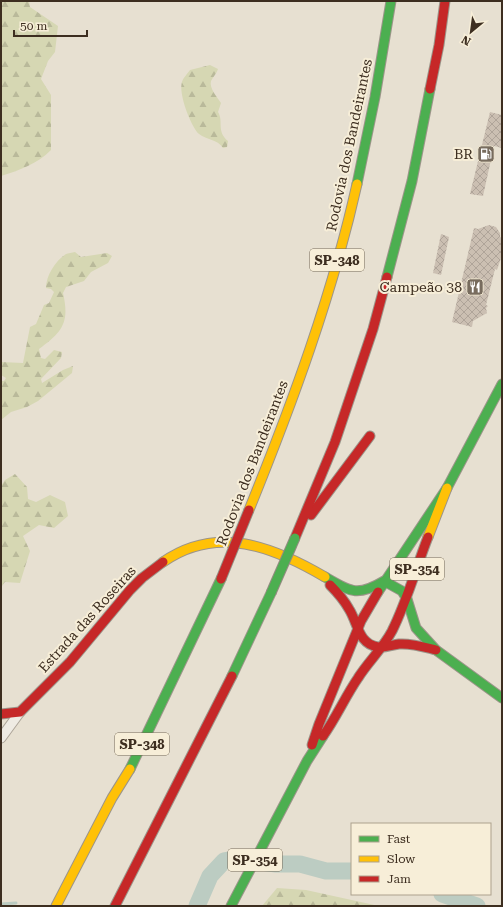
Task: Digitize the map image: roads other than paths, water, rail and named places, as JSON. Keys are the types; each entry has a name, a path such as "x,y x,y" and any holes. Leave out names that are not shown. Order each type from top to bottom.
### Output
{"main road":[{"name":"Rodovia dos Bandeirantes","path":"56,906 112,798 134,762 221,579 286,418 316,333 339,255 378,84 391,1"},
{"name":"SP-348","path":"115,906 220,700 271,593 335,442 373,329 412,181 439,45 445,1"},
{"name":"SP-354","path":"308,760 319,724 357,631 384,581 447,488 502,384"},
{"path":"296,536 370,436"},
{"name":"SP-354","path":"231,906 308,760 335,718 357,679 391,633 407,599 419,560 447,488"},
{"name":"Estrada das Roseiras","path":"20,712 84,646 131,588 150,570 187,548 210,543 245,544 275,551 317,572 346,589 355,591 361,592 370,590 384,581"},
{"name":"Estrada das Roseiras","path":"317,572 341,596 351,612 357,631"},
{"path":"384,581 402,591 407,599 416,628 436,650 502,698"},
{"path":"357,631 367,642 382,647 414,644 436,650"},
{"path":"1,714 20,712"}],"street":[{"path":"1,738 20,712"}],"waterway":[{"path":"197,906 210,876 224,861 236,859 276,864 300,864 326,871 351,871"},
{"path":"445,895 477,906"},
{"path":"1,904 16,903"}],"place":[{"name":"BR","path":"486,154"},
{"name":"Campeão 38","path":"475,287"}]}
